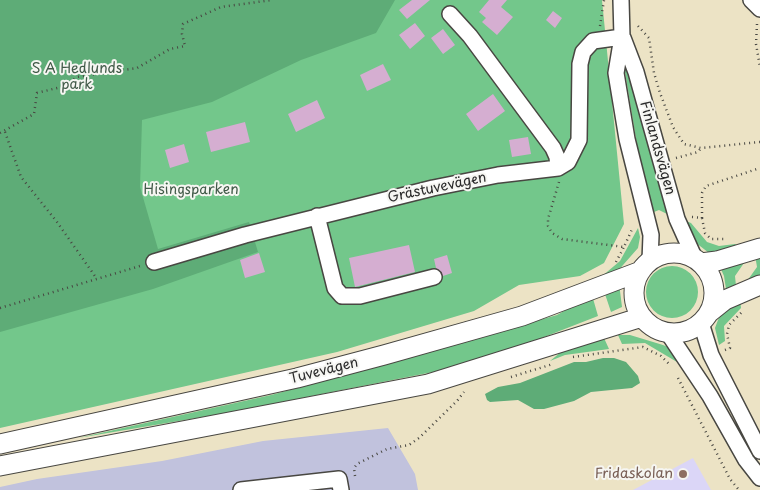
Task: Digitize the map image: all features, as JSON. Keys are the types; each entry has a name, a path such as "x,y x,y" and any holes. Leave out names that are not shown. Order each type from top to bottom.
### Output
{"main road":[{"name":"Tuvevägen","path":"0,444 297,378 522,316 645,266 672,253 698,261 718,261 760,248"},
{"path":"698,261 713,282 714,297 705,317"},
{"path":"645,266 634,294 636,306 642,317 656,329 668,333 684,332 725,300 760,286"},
{"path":"0,466 428,384 642,317"}],"street":[{"path":"751,0 758,15"},
{"name":"Finlandsvägen","path":"621,7 622,37 616,73 627,139 651,235 645,266"},
{"path":"450,14 470,36 553,148 557,157 558,168 568,162 579,140 580,64 588,44 598,39 622,37"},
{"name":"Finlandsvägen","path":"622,37 636,72 677,219 698,261"},
{"name":"Grästuvevägen","path":"154,262 317,216 433,188 498,175 558,168"},
{"path":"317,216 336,288 342,296 360,296 434,277"},
{"path":"705,317 711,355 760,451"},
{"path":"668,333 710,396 746,460 760,478"},
{"path":"241,490 339,480 341,490"}],"path":[{"path":"0,133 5,132 34,114 37,93 64,86 77,77 137,68 170,49 185,46 182,34 183,24 221,6 272,0"},
{"path":"598,39 604,0"},
{"path":"621,7 633,13 639,28 649,38 654,73 660,93 679,139 684,144 701,148 760,142"},
{"path":"758,15 756,44 760,67"},
{"path":"5,132 21,178 57,222 97,279"},
{"path":"674,158 698,152 701,148"},
{"path":"558,168 560,178 548,219 548,226 552,234 562,239 624,247 634,225 647,221"},
{"path":"677,219 687,216 702,218 702,193 706,186 760,168"},
{"path":"0,308 154,262"},
{"path":"567,358 590,356 633,347 652,350 661,356 675,372 726,471 738,490"},
{"path":"711,355 730,348"},
{"path":"509,378 540,370 557,362"},
{"path":"355,477 354,468 357,464 387,450 409,445 420,438 464,392"}],"shaded area":[{"path":"388,428 415,474 418,490 0,490 0,487 37,479 162,461 263,441"},
{"name":"Fridaskolan","path":"693,458 711,490 633,490"}],"green space":[{"name":"Hisingsparken","path":"0,0 602,0 624,224 604,263 580,276 519,285 474,311 337,352 0,428"},
{"name":"S A Hedlunds park","path":"0,0 395,0 376,33 301,60 212,102 142,120 140,187 158,249 249,222 258,252 153,289 0,332"},
{"path":"624,66 626,66 667,214 659,210 654,212 638,151"},
{"path":"686,221 691,223 707,242 719,246 735,244 741,248 709,253 691,239"},
{"path":"638,228 640,237 638,248 616,273 601,277 620,261"},
{"path":"760,254 760,279 747,281 757,267 755,255"},
{"path":"744,263 735,276 736,286 726,289 720,267"},
{"path":"672,266 682,268 690,274 696,282 698,292 696,302 690,310 682,316 672,318 662,316 654,310 648,302 646,292 648,282 654,274 662,268"},
{"path":"619,283 622,307 611,312 604,291"},
{"path":"592,295 598,316 516,348 443,370 226,413 78,438 271,395 350,374 557,315"},
{"path":"740,299 741,308 724,326 725,341 719,345 715,328 718,320 722,313"},
{"path":"618,335 630,335 670,348 677,362 645,343 622,344"},
{"path":"604,338 609,349 565,355 550,361 561,352"},
{"path":"603,358 614,358 626,362 638,376 640,383 632,388 591,392 574,401 544,409 534,409 518,400 490,402 485,394 498,387 520,383 574,362 586,362"}],"building":[{"path":"412,0 430,0 407,19 399,10"},
{"path":"489,0 507,0 501,7 513,17 497,35 482,22 486,18 479,12"},
{"path":"553,11 562,18 555,28 546,20"},
{"path":"415,23 425,36 410,49 399,35"},
{"path":"443,29 455,45 443,54 431,38"},
{"path":"383,64 391,80 367,91 360,75"},
{"path":"493,94 505,111 478,131 466,114"},
{"path":"317,100 325,118 296,132 288,114"},
{"path":"245,122 250,142 211,152 206,132"},
{"path":"528,137 531,154 512,157 509,140"},
{"path":"184,144 189,162 170,168 165,150"},
{"path":"409,245 415,272 355,287 349,258"},
{"path":"259,253 265,272 245,278 240,260"},
{"path":"447,255 452,273 443,276 436,268 434,259"}],"place":[{"name":"Fridaskolan","path":"683,474"}]}
